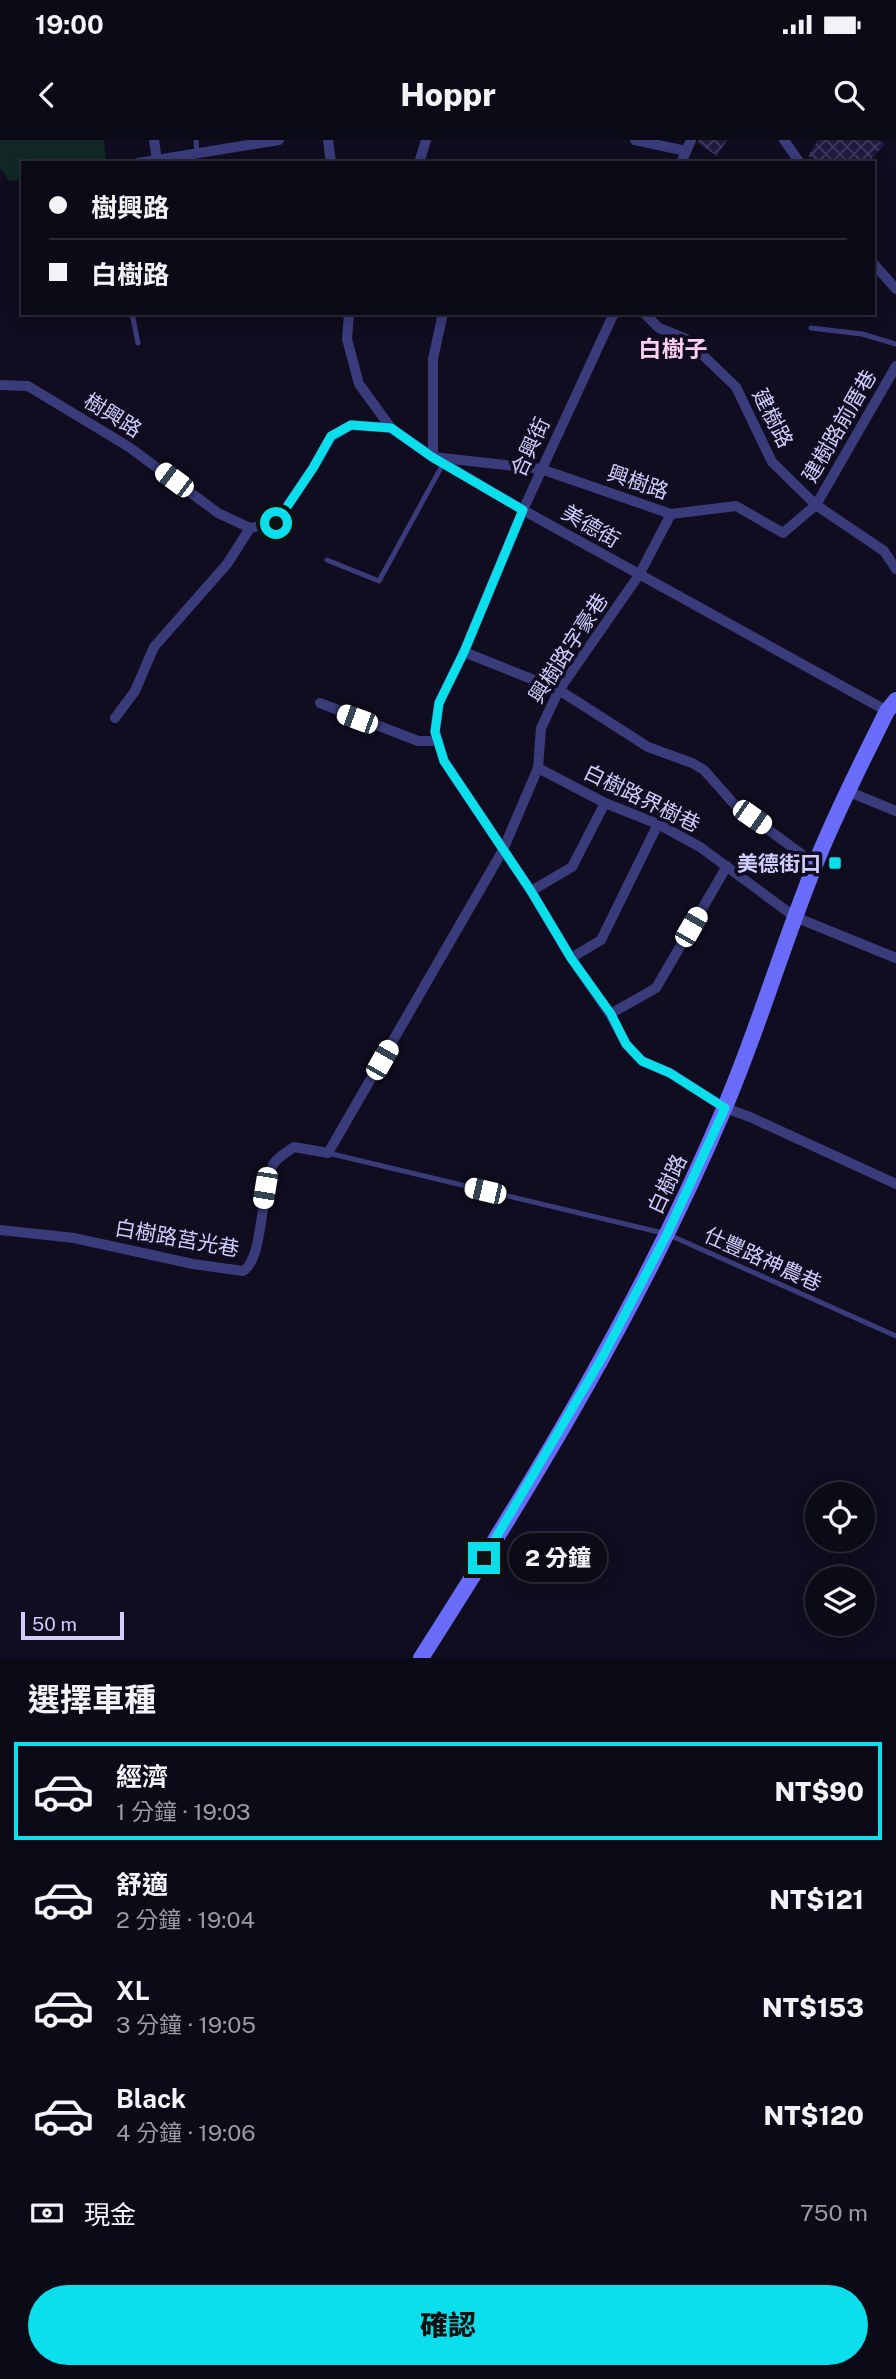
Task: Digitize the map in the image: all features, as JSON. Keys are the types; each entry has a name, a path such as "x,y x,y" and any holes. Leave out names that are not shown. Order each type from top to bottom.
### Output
{"street":[{"path":"154,140 157,160"},
{"path":"151,161 279,140"},
{"path":"328,140 331,161"},
{"path":"420,161 426,140"},
{"path":"635,140 689,145 682,161"},
{"path":"784,140 799,161"},
{"path":"875,265 896,289"},
{"name":"美德街","path":"349,315 347,339 359,384 391,428 443,464 639,575 892,706"},
{"path":"432,457 433,359 443,315"},
{"name":"合興街","path":"613,315 541,469 464,652 439,703 435,732 444,761 531,891 571,958 611,1014 626,1044 642,1061 670,1073 725,1108 896,1184"},
{"name":"建樹路","path":"646,315 659,328 686,339 736,387 772,461 816,505 884,551 896,569"},
{"name":"建樹路前厝巷","path":"816,505 896,366"},
{"name":"樹興路","path":"0,385 28,386 130,447 218,513 250,528"},
{"path":"115,718 135,691 154,647 228,564 250,528 276,523 331,436 351,425 391,428"},
{"name":"興樹路","path":"432,457 541,469 671,514 736,506 783,533 816,505"},
{"name":"興樹路字豪巷","path":"503,850 538,768 541,728 559,690 639,575 671,514"},
{"path":"464,652 559,690 648,747 704,770 735,805 815,864"},
{"path":"320,703 418,741 438,741"},
{"name":"白樹路","path":"421,1658 471,1580 603,1356 667,1234 725,1108 815,864 847,791 892,706"},
{"name":"白樹路界樹巷","path":"538,768 605,803 658,824 700,847 795,917 896,958"},
{"path":"847,791 896,811"},
{"path":"531,891 572,867 605,803"},
{"path":"571,958 601,940 658,824"},
{"path":"328,1153 503,850"},
{"path":"611,1014 656,988 727,866"},
{"name":"白樹路莒光巷","path":"0,1230 75,1238 193,1264 243,1271 249,1268 255,1255 265,1188 274,1162 294,1147 328,1153"}],"lane":[{"path":"193,156 196,140"},
{"path":"132,315 138,343"},
{"path":"811,328 862,334 896,344"},
{"path":"327,560 379,581 443,464"},
{"name":"仕豐路神農巷","path":"328,1153 667,1234 896,1336"}],"green space":[{"path":"0,140 104,140 106,159 21,161 21,179 9,181 0,167"}],"building":[{"path":"699,140 727,140 717,156 698,143"},
{"path":"818,140 878,140 885,144 870,161 817,161 808,156"}],"place":[{"name":"美德街口","path":"835,863"}],"district":[{"name":"白樹子","path":"673,348"}],"route":[{"path":"276,523 331,436 351,425 391,428 432,457 523,510 464,652 439,703 435,732 444,761 531,891 571,958 611,1014 626,1044 642,1061 670,1073 725,1108 667,1234 603,1356 484,1558"}]}
